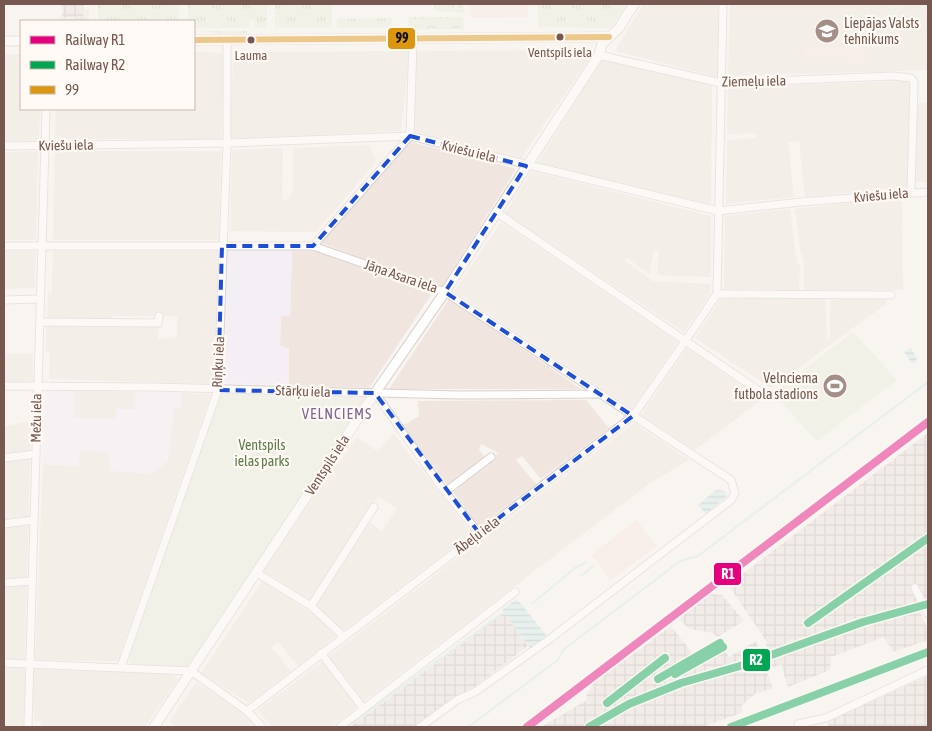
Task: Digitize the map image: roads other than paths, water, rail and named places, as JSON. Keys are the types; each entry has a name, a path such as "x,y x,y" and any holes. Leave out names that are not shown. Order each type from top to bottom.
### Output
{"street":[{"name":"Ventspils iela","path":"154,727 375,393 445,292 599,55 602,44 619,28 634,4"},
{"path":"723,4 718,294 891,295"},
{"path":"195,40 609,37"},
{"path":"313,246 410,136 413,39"},
{"name":"Riņķu iela","path":"121,667 218,390 227,144 227,40"},
{"path":"4,41 20,41"},
{"name":"Ziemeļu iela","path":"599,55 722,83 892,76 911,78 914,82 911,192"},
{"name":"Mežu iela","path":"28,727 46,110"},
{"name":"Kviešu iela","path":"4,146 227,144 410,136 526,166 718,211 911,192 928,192"},
{"path":"496,212 759,391"},
{"name":"Jāņa Asara iela","path":"4,246 313,246 445,292 731,480 735,493 731,500 551,638 475,692 457,700 420,727"},
{"name":"Ābeļu iela","path":"247,711 633,416 718,294"},
{"path":"4,300 40,299"},
{"path":"40,322 158,323 159,316"},
{"name":"Stārķu iela","path":"4,386 37,385 375,393 602,394"},
{"path":"375,393 445,492 479,533"},
{"path":"4,458 36,454"},
{"path":"445,492 490,458"},
{"path":"311,606 374,508"},
{"path":"4,524 34,520"},
{"path":"257,572 311,606 343,636"},
{"path":"4,583 32,581"},
{"path":"915,588 928,614"},
{"path":"340,727 516,592"},
{"path":"321,653 364,708"},
{"path":"4,663 191,671 247,711 262,727"},
{"path":"798,724 826,718 928,670"}],"water":[{"path":"911,348 917,358 915,363 911,362 904,352"},
{"path":"716,490 725,491 727,496 706,514 698,505"},
{"path":"517,599 547,636 530,648 502,610"}],"waterway":[{"path":"468,727 558,660 563,650 680,561 698,556 928,382"},
{"path":"533,603 575,568 586,562"},
{"path":"581,576 593,566"},
{"path":"347,727 504,612"}],"rail line":[{"name":"R1","path":"527,727 928,422"},
{"name":"R2","path":"808,623 928,538"},
{"name":"R2","path":"589,727 629,704 681,683 740,666 863,622 928,604"},
{"name":"R2","path":"658,679 720,643"},
{"name":"R2","path":"675,674 723,647"},
{"name":"R2","path":"731,727 928,652"},
{"name":"R2","path":"607,703 665,658"}],"place":[{"name":"Liepājas Valsts tehnikums","path":"827,31"},
{"name":"Ventspils iela","path":"560,37"},
{"name":"Lauma","path":"251,40"},
{"name":"Velnciema futbola stadions","path":"835,386"}],"district":[{"name":"VELNCIEMS","path":"337,414"}],"park label":[{"name":"Ventspils ielas parks","path":"262,454"}]}
